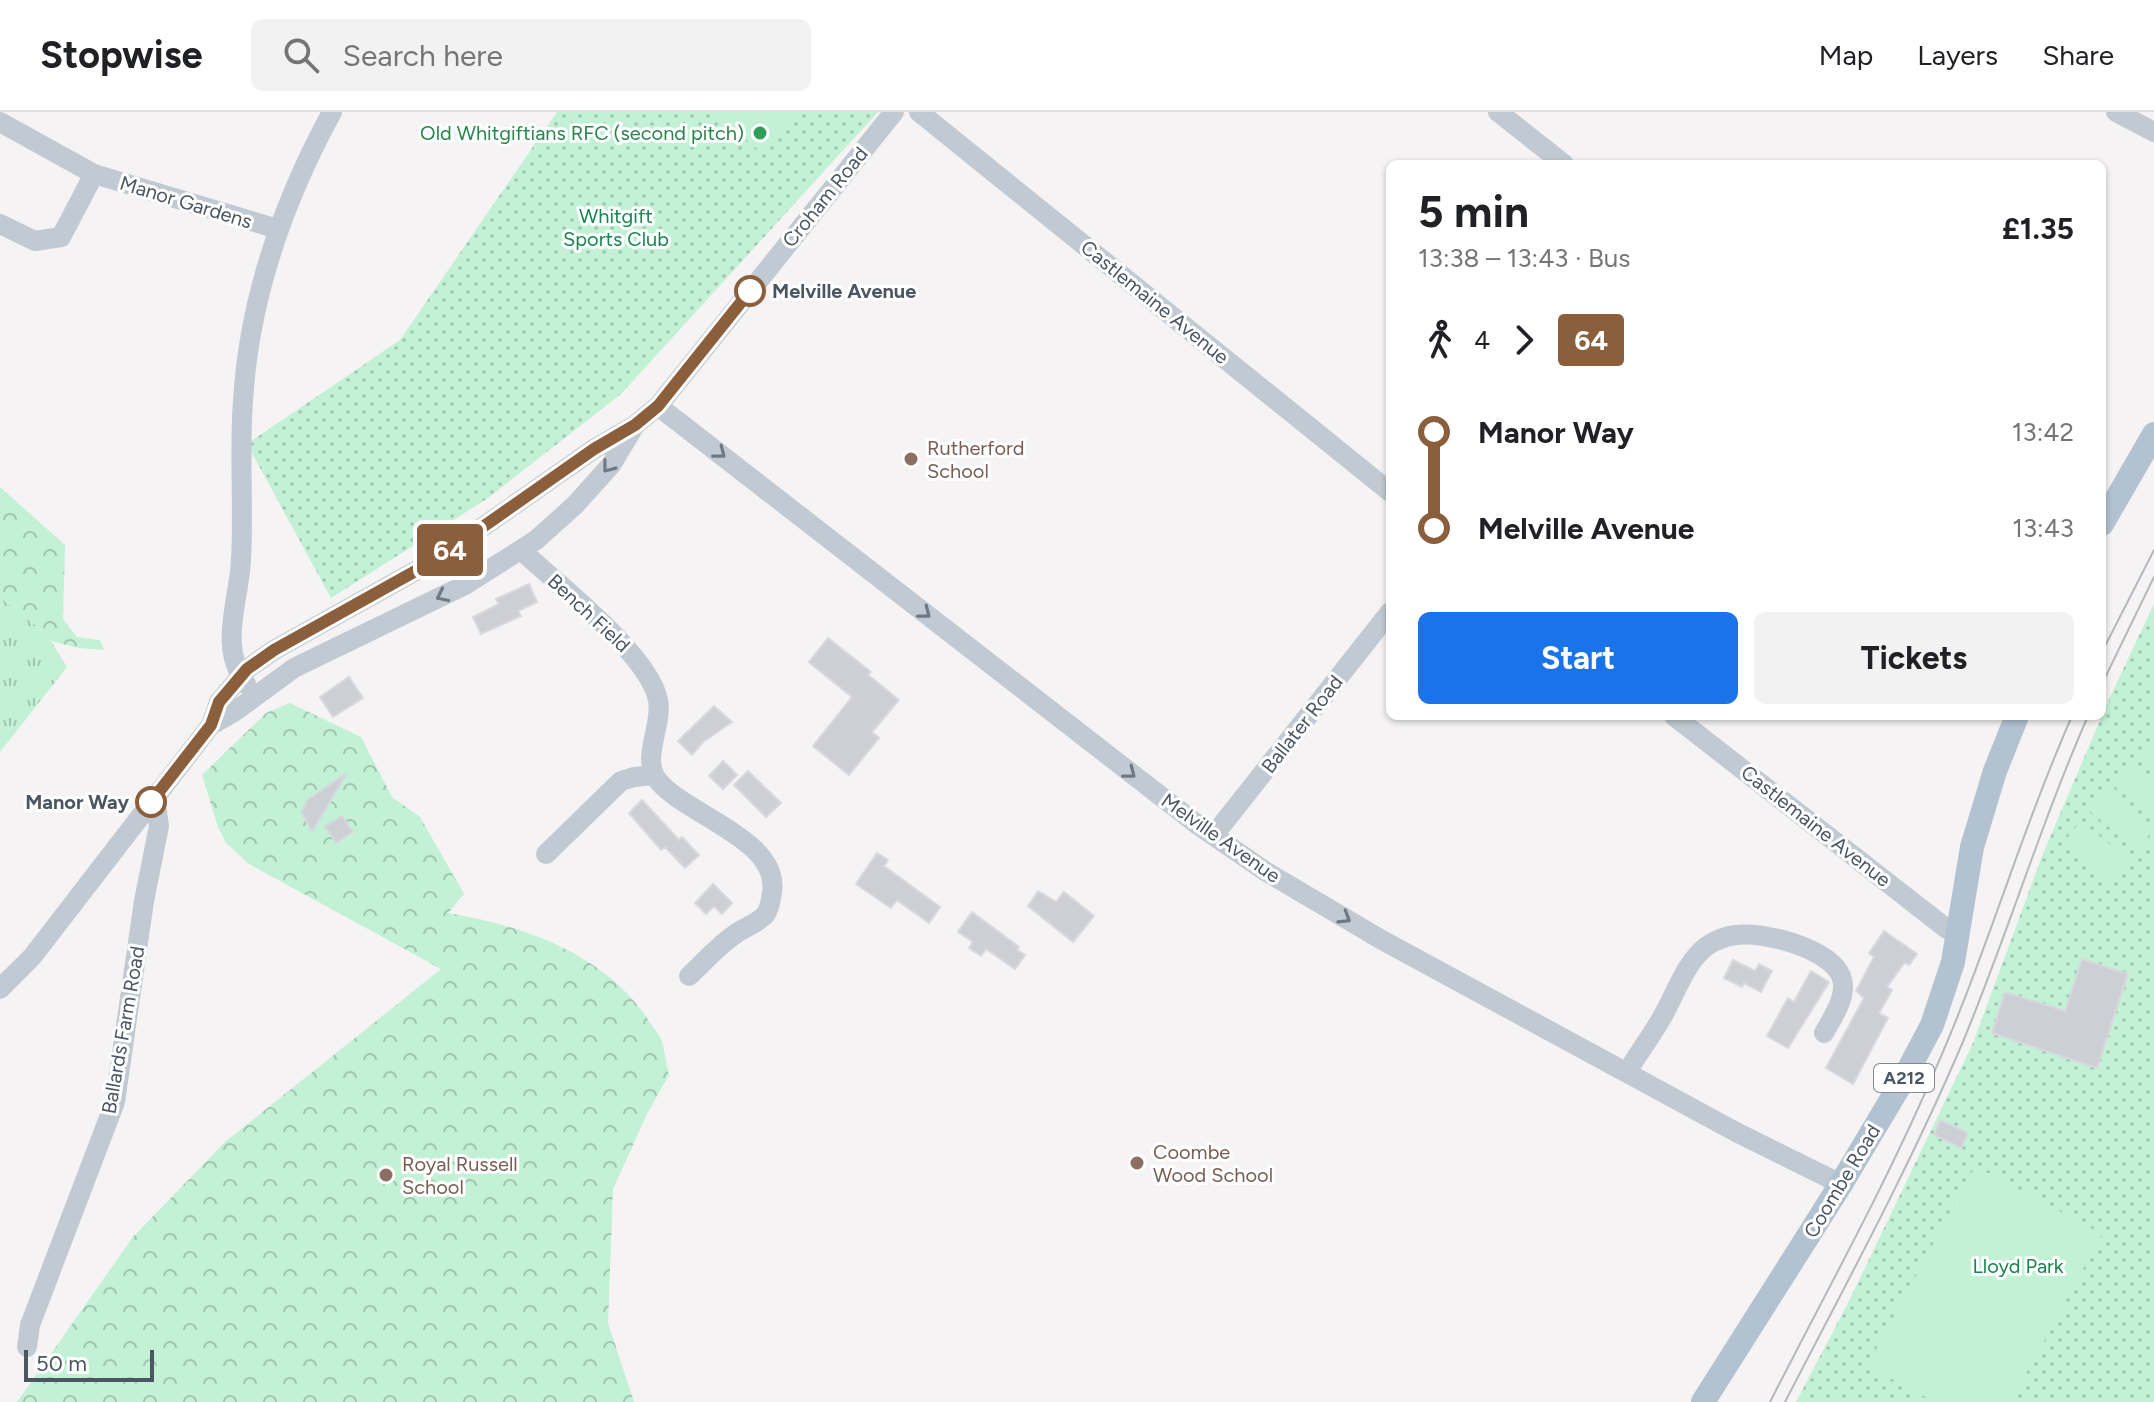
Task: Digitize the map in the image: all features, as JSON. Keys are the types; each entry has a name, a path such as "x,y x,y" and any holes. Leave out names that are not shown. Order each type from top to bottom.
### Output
{"main road":[{"path":"2106,517 2154,434"},
{"name":"Coombe Road","path":"1703,1402 1841,1184 1932,1025 1946,986 1958,934 1972,847 1995,771 2015,720"}],"street":[{"path":"254,695 235,663 230,635 241,570 243,397 255,316 278,229 291,192 332,112"},
{"name":"Croham Road","path":"211,725 294,668 465,585 536,540 575,505 611,465 635,425 658,406 894,112"},
{"name":"Castlemaine Avenue","path":"919,112 1386,489"},
{"path":"1498,112 1559,160"},
{"path":"2116,112 2154,132"},
{"name":"Manor Gardens","path":"0,122 94,174 278,229"},
{"name":"Manor Gardens","path":"0,224 35,241 61,237 94,174"},
{"name":"Melville Avenue","path":"658,406 1198,825 1265,871 1382,940 1736,1132 1841,1184"},
{"path":"0,989 32,957 211,725 219,702 247,669 274,650 437,559 594,449 635,425"},
{"name":"Bench Field","path":"521,550 634,653 654,686 659,703 652,760 654,775"},
{"name":"Ballater Road","path":"1214,835 1386,617"},
{"name":"Castlemaine Avenue","path":"1679,720 1947,929 1958,934"},
{"path":"546,854 621,781 654,775 665,788 739,836 769,866 773,886 764,915 732,936 689,976"},
{"name":"Ballards Farm Road","path":"27,1347 30,1325 115,1102 144,901 159,826 155,797"},
{"path":"1628,1071 1661,1021 1687,970 1703,949 1718,939 1734,935 1792,934 1832,965 1841,976 1843,990 1840,1004 1824,1033"}],"green space":[{"name":"Whitgift Sports Club","path":"557,112 878,112 621,394 488,498 331,598 247,444 400,340"},
{"name":"Old Whitgiftians RFC (second pitch)","path":"715,112 800,112 763,154"},
{"path":"0,487 65,545 63,619 77,637 100,640 104,650 51,641 0,597"},
{"path":"0,597 47,635 67,667 0,752"},
{"name":"Lloyd Park","path":"2154,604 2154,1402 1796,1402 1849,1301 1973,1043 2042,856 2100,720 2106,720 2110,697"},
{"name":"Royal Russell School","path":"290,703 361,737 392,797 420,817 464,894 448,913 504,925 559,946 585,960 629,996 661,1039 669,1075 648,1112 613,1189 608,1323 634,1402 17,1402 133,1237 225,1142 441,969 249,864 226,843 202,775 266,713"},
{"path":"2154,737 2154,772 2136,757"},
{"path":"2132,763 2154,782 2154,819 2113,785"},
{"path":"2108,789 2154,828 2137,851 2090,811"},
{"path":"2081,821 2129,860 2111,882 2063,843"},
{"path":"1975,1166 2102,1234 2011,1402 1935,1402 1867,1366"}],"building":[{"path":"529,584 537,602 518,611 521,616 481,634 473,617 499,604 496,599"},
{"path":"828,638 871,672 868,675 899,700 872,732 879,738 849,775 813,746 852,697 809,662"},
{"path":"349,677 363,698 333,717 320,697"},
{"path":"714,706 732,722 703,742 692,755 678,741"},
{"path":"723,761 737,775 723,789 709,776"},
{"path":"748,771 781,803 766,817 734,785"},
{"path":"347,773 312,832 302,813 307,800"},
{"path":"642,800 679,840 682,837 699,855 685,868 665,847 661,850 629,813"},
{"path":"342,816 353,832 336,843 325,826"},
{"path":"877,853 888,860 884,866 940,907 929,923 897,900 891,908 856,884"},
{"path":"713,884 732,903 722,914 714,906 706,914 695,903"},
{"path":"1038,891 1056,902 1064,892 1094,916 1073,942 1028,906"},
{"path":"972,912 1019,947 1017,950 1025,955 1015,969 986,949 981,956 969,948 973,942 958,932"},
{"path":"1884,931 1917,954 1909,965 1905,962 1887,987 1892,990 1879,1013 1888,1018 1853,1084 1826,1068 1864,998 1856,991 1874,957 1869,953"},
{"path":"2082,959 2128,974 2097,1068 1992,1033 2005,992 2065,1011"},
{"path":"1733,960 1755,971 1759,964 1772,971 1761,992 1744,983 1742,987 1724,978"},
{"path":"1811,971 1829,982 1788,1048 1767,1036 1788,998 1794,1002"},
{"path":"1940,1120 1968,1133 1961,1148 1934,1135"}],"tram line":[{"path":"2106,644 2154,550"},
{"path":"2106,676 2154,577"},
{"path":"1770,1402 1914,1118 1969,987 2070,720"},
{"path":"1785,1402 1942,1090 2086,720"}],"bus line":[{"name":"64","path":"151,802 211,725 219,702 247,669 274,650 437,559 594,449 635,425 658,406 750,291"}],"place":[{"name":"Old Whitgiftians RFC (second pitch)","path":"760,133"},
{"name":"Melville Avenue","path":"750,291"},
{"name":"Rutherford School","path":"911,459"},
{"name":"Manor Way","path":"151,802"},
{"name":"Coombe Wood School","path":"1137,1163"},
{"name":"Royal Russell School","path":"386,1175"}]}
